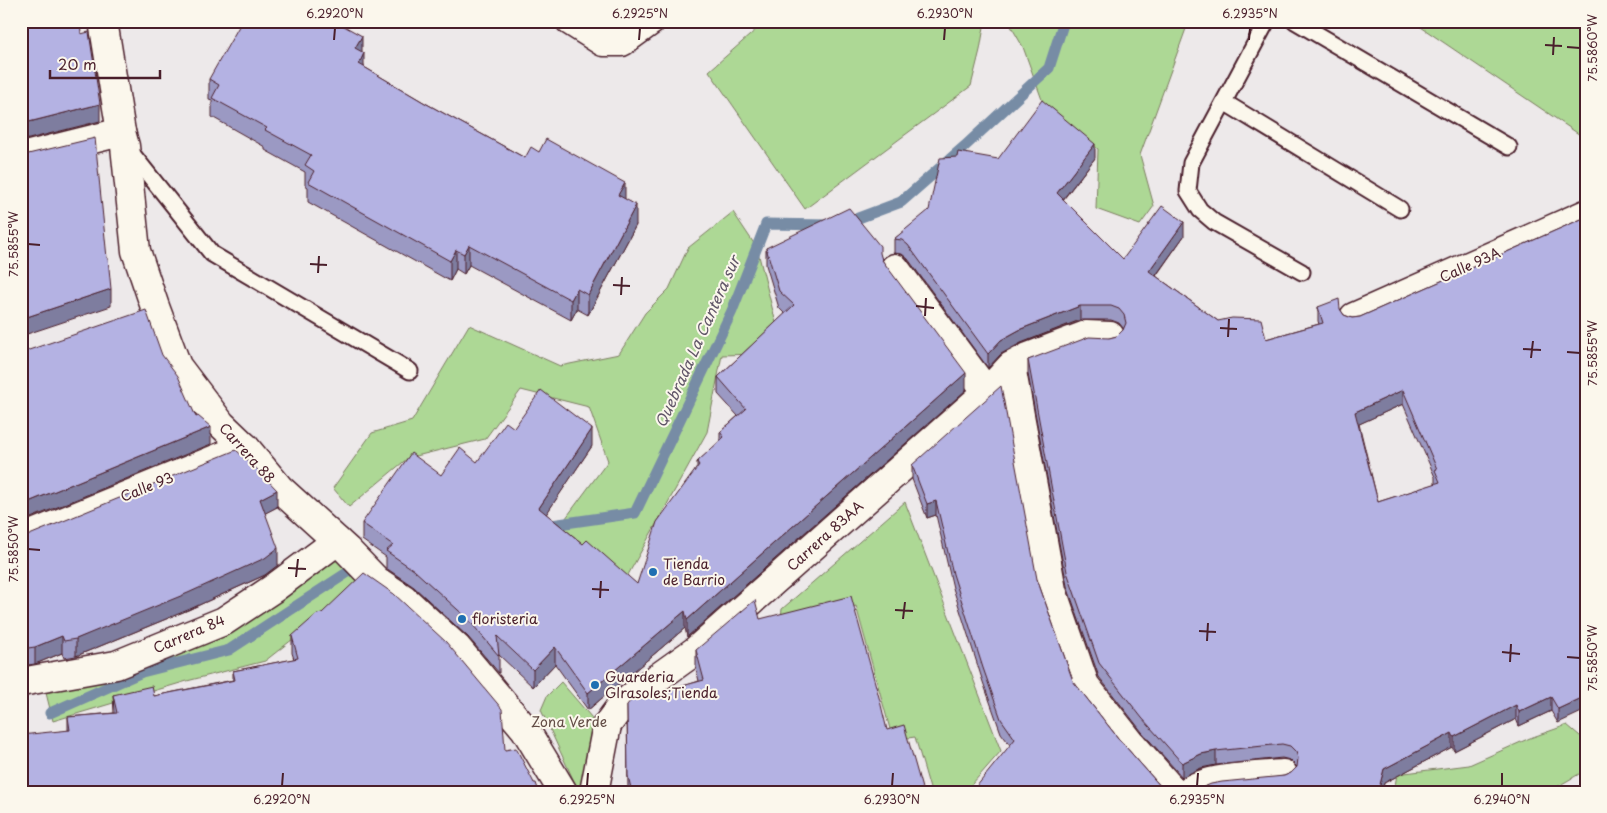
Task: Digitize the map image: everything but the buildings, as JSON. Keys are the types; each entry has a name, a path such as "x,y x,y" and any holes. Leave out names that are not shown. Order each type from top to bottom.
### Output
{"street":[{"name":"Carrera 88","path":"103,21 123,139 136,251 177,366 221,424 245,447 279,488 342,545 377,580 404,599 457,648 525,729 563,792"},
{"path":"570,21 603,42 622,42 651,21"},
{"path":"21,157 123,139"},
{"name":"Calle 93A","path":"1354,317 1586,214"},
{"path":"895,268 987,392"},
{"path":"128,317 155,308"},
{"name":"Carrera 83AA","path":"594,792 608,725 621,706 695,651 987,392 1011,366 1028,357 1086,335 1110,336"},
{"path":"1011,366 1052,590 1085,685 1130,742 1174,792"},
{"name":"Calle 93","path":"21,539 245,447"},
{"name":"Carrera 84","path":"21,682 116,665 224,621 342,545"},
{"path":"1187,792 1194,786 1235,777 1284,774"}],"lane":[{"path":"1268,21 1191,163 1188,191 1200,210 1214,222 1302,272"},
{"path":"1295,21 1509,147"},
{"path":"1224,102 1400,209"},
{"path":"123,139 212,254 410,371"}],"green space":[{"path":"766,21 985,21 971,86 805,209 709,71"},
{"path":"1008,21 1184,21 1187,26 1140,155 1154,206 1140,225 1096,209 1098,149 1045,108 1023,47"},
{"path":"1412,21 1586,21 1586,139"},
{"path":"733,212 757,248 778,331 757,354 722,355 707,432 623,584 557,530 608,461 589,407 521,390 485,439 408,458 349,507 333,488 372,433 412,421 469,325 560,366 619,354 645,313 669,289 688,248"},
{"path":"905,502 1001,751 965,792 931,792 915,737 893,740 856,606 780,626 782,609"},
{"path":"341,554 368,580 265,661 187,681 53,721 46,693 149,659"},
{"name":"Zona Verde","path":"561,682 592,718 584,792 579,792 541,710 547,696"},
{"path":"1567,725 1586,741 1586,770 1548,792 1394,792 1397,774 1469,765 1530,738"}],"waterway":[{"name":"Quebrada La Cantera sur","path":"845,223 901,202 965,146 1049,68 1064,21"},
{"name":"Quebrada La Cantera sur","path":"545,526 635,513 732,311 766,224 829,225"},
{"name":"Quebrada La Cantera sur","path":"50,713 142,672 229,650 362,563"}],"place":[{"name":"Tienda de Barrio","path":"653,572"},
{"name":"floristeria","path":"462,619"},
{"name":"Guarderia GIrasoles;Tienda","path":"595,685"}]}
